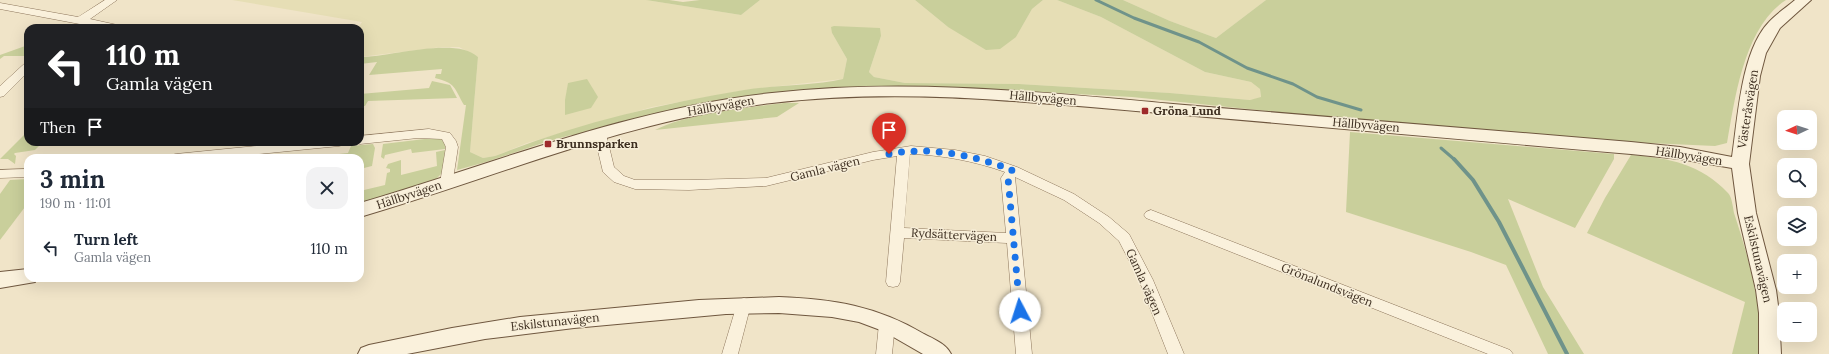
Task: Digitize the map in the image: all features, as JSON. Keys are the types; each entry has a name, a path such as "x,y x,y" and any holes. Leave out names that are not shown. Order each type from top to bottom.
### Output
{"street":[{"path":"80,21 112,0"},
{"name":"Västeråsvägen","path":"1740,164 1752,76 1758,53 1774,25 1804,0"},
{"path":"0,6 91,24"},
{"path":"0,93 24,70"},
{"name":"Hällbyvägen","path":"364,209 600,134 694,110 766,98 856,91 922,90 1080,101 1631,148 1680,153 1740,164"},
{"path":"364,140 429,133 445,136 451,141 452,147 447,183"},
{"name":"Gamla vägen","path":"600,134 608,170 614,176 635,184 656,186 766,182 873,156 904,151 926,151 955,154 985,160 1012,170 1069,197 1104,220 1124,238 1146,280 1176,354"},
{"path":"217,154 298,146"},
{"path":"893,282 904,151"},
{"name":"Eskilstunavägen","path":"1740,164 1747,214 1766,290 1769,313 1770,354"},
{"path":"1012,170 1008,178 1012,238 1024,354"},
{"path":"0,174 24,173"},
{"name":"Grönalundsvägen","path":"1151,215 1278,264 1418,322 1504,354"},
{"name":"Rydsättervägen","path":"896,233 1012,238"},
{"path":"0,280 24,277"},
{"path":"730,354 744,304"},
{"name":"Eskilstunavägen","path":"369,354 424,341 503,328 744,304 811,306 860,315 888,324 916,338 940,354"},
{"path":"884,354 888,324"}],"shaded area":[{"path":"232,0 646,0 741,15 760,0 915,0 948,27 1016,37 1032,9 1043,0 1057,0 1101,17 1205,72 1251,82 1260,89 1261,98 1250,100 1170,93 1019,84 905,83 874,77 869,72 881,36 832,33 847,59 843,79 745,90 652,107 527,143 495,156 483,158 470,152 478,57 459,47 442,47 364,57 364,24 361,24 362,22"},
{"path":"1123,0 1266,0 1216,38 1170,21"}],"green space":[{"path":"646,0 669,0 683,2 700,0 760,0 741,15"},
{"path":"915,0 1043,0 1032,9 1016,37 1000,49 986,50 948,27"},
{"path":"1057,0 1123,0 1170,21 1216,38 1266,0 1786,0 1772,12 1760,27 1751,45 1738,85 1727,143 1715,146 1626,142 1334,118 1132,97 965,88 908,86 850,87 745,96 581,135 571,135 457,170 466,105 464,105 451,84 435,78 436,74 441,74 442,69 369,75 377,62 364,64 364,57 439,48 454,48 468,51 478,57 470,152 483,158 495,156 556,134 618,116 680,102 744,90 819,83 843,79 847,59 832,33 831,27 834,26 880,28 881,36 869,72 874,77 905,83 1019,84 1170,93 1250,100 1261,97 1260,89 1251,82 1205,72 1101,17"},
{"path":"24,46 24,56 4,56 0,59 0,55"},
{"path":"587,79 598,97 591,108 565,115 565,100 568,83"},
{"path":"432,81 450,85 457,98 368,101 364,106 364,94 429,88"},
{"path":"784,103 799,103 777,117 655,130 684,119 701,115"},
{"path":"1350,132 1614,154 1614,159 1575,228 1508,199 1543,287 1584,354 1548,354 1506,265 1471,252 1346,212"},
{"path":"24,135 24,146 39,146 35,150 15,153 15,164 8,159 0,159"},
{"path":"433,138 440,139 445,142 445,149 412,153 411,149 385,155 384,159 381,157 383,144"},
{"path":"373,144 375,148 372,166 364,168 364,154 339,154 348,153 351,146"},
{"path":"445,150 442,173 433,182 364,204 364,190 385,185 387,173 390,172 390,169 386,168 388,164 401,160 401,175 437,166 436,152"},
{"path":"1631,155 1658,158 1684,164 1707,175 1728,193 1745,247 1754,283 1759,319 1759,354 1732,354 1745,302 1587,233 1605,198"},
{"path":"24,179 24,208 0,240 0,194 10,180"}],"waterway":[{"path":"1096,0 1134,18 1199,42 1247,68 1293,84 1317,97 1361,110"},
{"path":"1441,148 1455,160"},
{"path":"1455,160 1473,180 1499,222 1567,354"}],"place":[{"name":"Gröna Lund","path":"1145,111"},
{"name":"Brunnsparken","path":"548,144"}],"route":[{"path":"889,154 910,150 955,154 985,160 1012,170 1008,178 1012,238 1020,311"}]}
